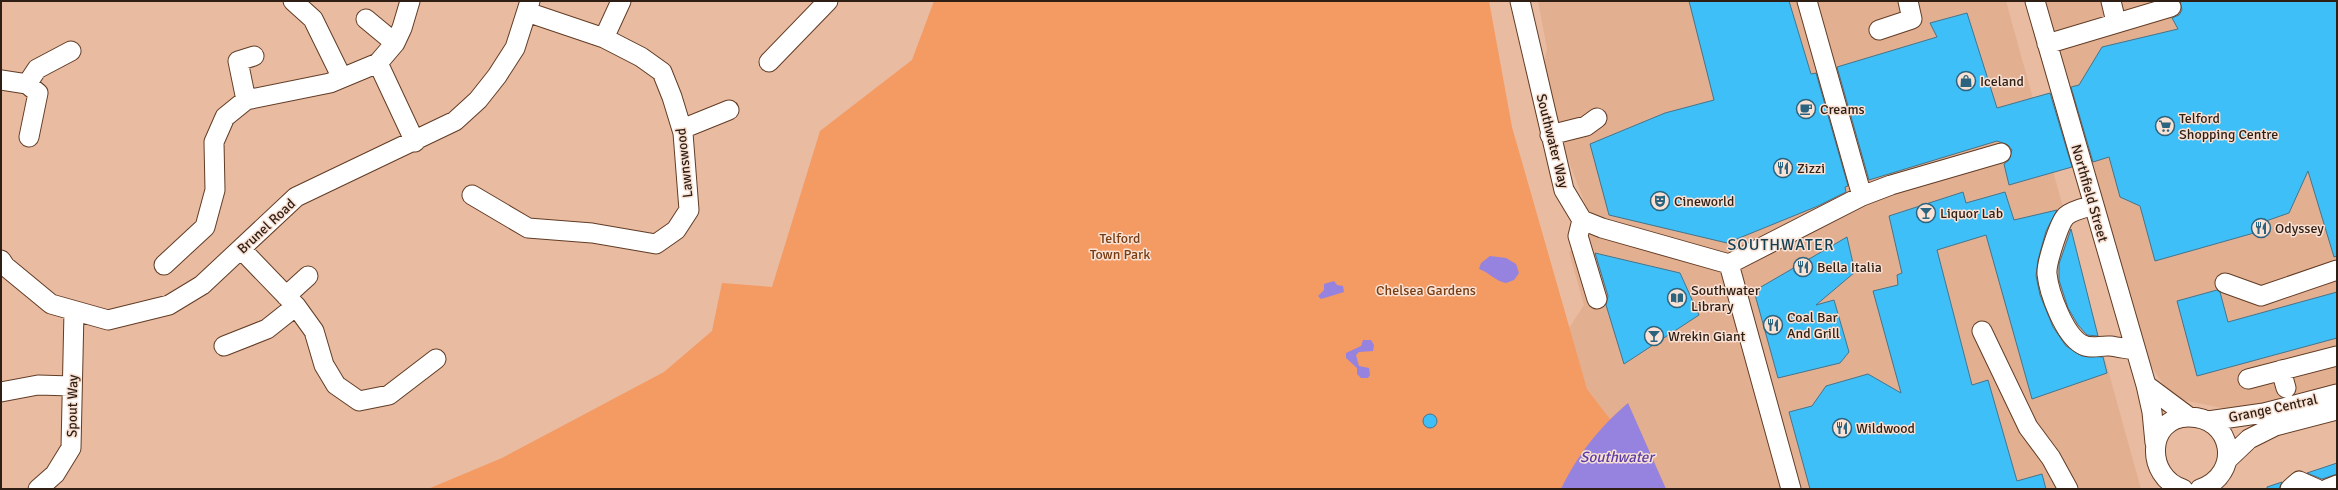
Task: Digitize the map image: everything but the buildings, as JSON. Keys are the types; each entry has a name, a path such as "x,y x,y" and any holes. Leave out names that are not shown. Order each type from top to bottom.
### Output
{"street":[{"path":"293,1 313,19 342,78"},
{"path":"164,265 205,228 215,190 214,142 225,117 246,100 330,83 378,63 395,43 402,28 410,1"},
{"path":"604,38 621,1"},
{"path":"769,62 828,1"},
{"name":"Southwater Way","path":"1520,1 1564,190 1582,220"},
{"path":"1808,1 1862,196"},
{"path":"1879,30 1912,19 1908,1"},
{"name":"Northfield Street","path":"2035,1 2134,350 2146,385 2152,412 2155,456 2158,468 2164,478 2178,488"},
{"path":"2111,1 2116,22"},
{"path":"2047,44 2171,6"},
{"name":"Lawnswood","path":"472,195 528,228 592,233 656,244 676,230 689,210 682,129 662,72 641,57 604,38 529,7"},
{"name":"Brunel Road","path":"1,260 5,266 51,304 74,311 108,320 169,305 202,285 296,197 414,142 455,121 478,100 497,76 515,48 529,7"},
{"path":"366,19 395,43"},
{"path":"27,84 38,69 71,51"},
{"path":"246,100 238,61 254,56"},
{"path":"378,63 414,142"},
{"path":"1,80 27,84 38,93 29,137"},
{"path":"682,129 729,110"},
{"path":"1550,135 1586,126 1597,118"},
{"path":"1597,299 1578,236 1582,220 1602,228 1729,264 1862,196 1891,185 2001,153"},
{"path":"2094,205 2074,211 2065,217 2054,245 2047,272 2049,285 2068,332 2081,344 2095,348 2109,346 2134,350"},
{"path":"241,248 291,301 314,331 324,365 336,385 359,401 389,395 436,359"},
{"path":"1729,264 1791,489"},
{"path":"2225,284 2261,296 2331,272"},
{"path":"224,346 268,329 291,301 308,276"},
{"name":"Spout Way","path":"38,489 54,474 71,448 74,311"},
{"path":"1982,331 2028,427 2051,458 2068,489"},
{"path":"2248,379 2337,356"},
{"path":"2281,370 2286,388"},
{"path":"1,392 38,385 72,386"},
{"path":"2146,385 2190,417"},
{"name":"Grange Central","path":"2190,417 2208,420 2264,413 2337,394"},
{"name":"Grange Central","path":"2200,489 2209,486 2223,474 2250,438 2276,426 2337,410"},
{"path":"2155,443 2169,424 2176,420 2190,417"},
{"path":"2208,420 2224,436 2228,447 2223,474"},
{"path":"2290,489 2299,481 2317,489"},
{"path":"2327,489 2337,485"}],"shaded area":[{"path":"1538,1 2006,1 2141,489 1666,489 1628,403 1610,419 1587,389 1569,328 1584,305 1569,252 1585,238 1587,209 1566,154 1543,67 1547,49"},
{"path":"2045,1 2337,1 2337,387 2246,408 2222,408 2183,400 2164,386 2150,364"}],"green space":[{"name":"Telford Town Park","path":"934,1 1489,1 1512,127 1587,389 1610,419 1628,403 1666,489 428,489 502,458 664,372 712,331 722,283 772,287 820,131 912,60"}],"water":[{"path":"1490,256 1506,258 1516,264 1519,273 1514,280 1506,283 1502,282 1479,269 1481,263"},
{"path":"1334,281 1337,285 1343,286 1344,292 1321,299 1318,296 1324,290 1324,284"},
{"path":"1363,340 1371,340 1374,345 1373,351 1359,352 1356,355 1359,366 1369,368 1370,375 1368,378 1361,378 1357,374 1357,368 1346,358 1346,353 1361,346"},
{"name":"Southwater","path":"1628,403 1666,489 1561,489 1575,464 1590,442 1617,412"}],"place":[{"name":"Iceland","path":"1966,81"},
{"name":"Creams","path":"1806,109"},
{"name":"Telford Shopping Centre","path":"2165,126"},
{"name":"Zizzi","path":"1783,168"},
{"name":"Cineworld","path":"1660,201"},
{"name":"Liquor Lab","path":"1926,213"},
{"name":"Odyssey","path":"2261,228"},
{"name":"Bella Italia","path":"1803,267"},
{"name":"Southwater Library","path":"1677,298"},
{"name":"Coal Bar And Grill","path":"1773,325"},
{"name":"Wrekin Giant","path":"1654,336"},
{"name":"Wildwood","path":"1842,428"}],"district":[{"name":"SOUTHWATER","path":"1781,244"}],"park label":[{"name":"Chelsea Gardens","path":"1426,290"}]}
